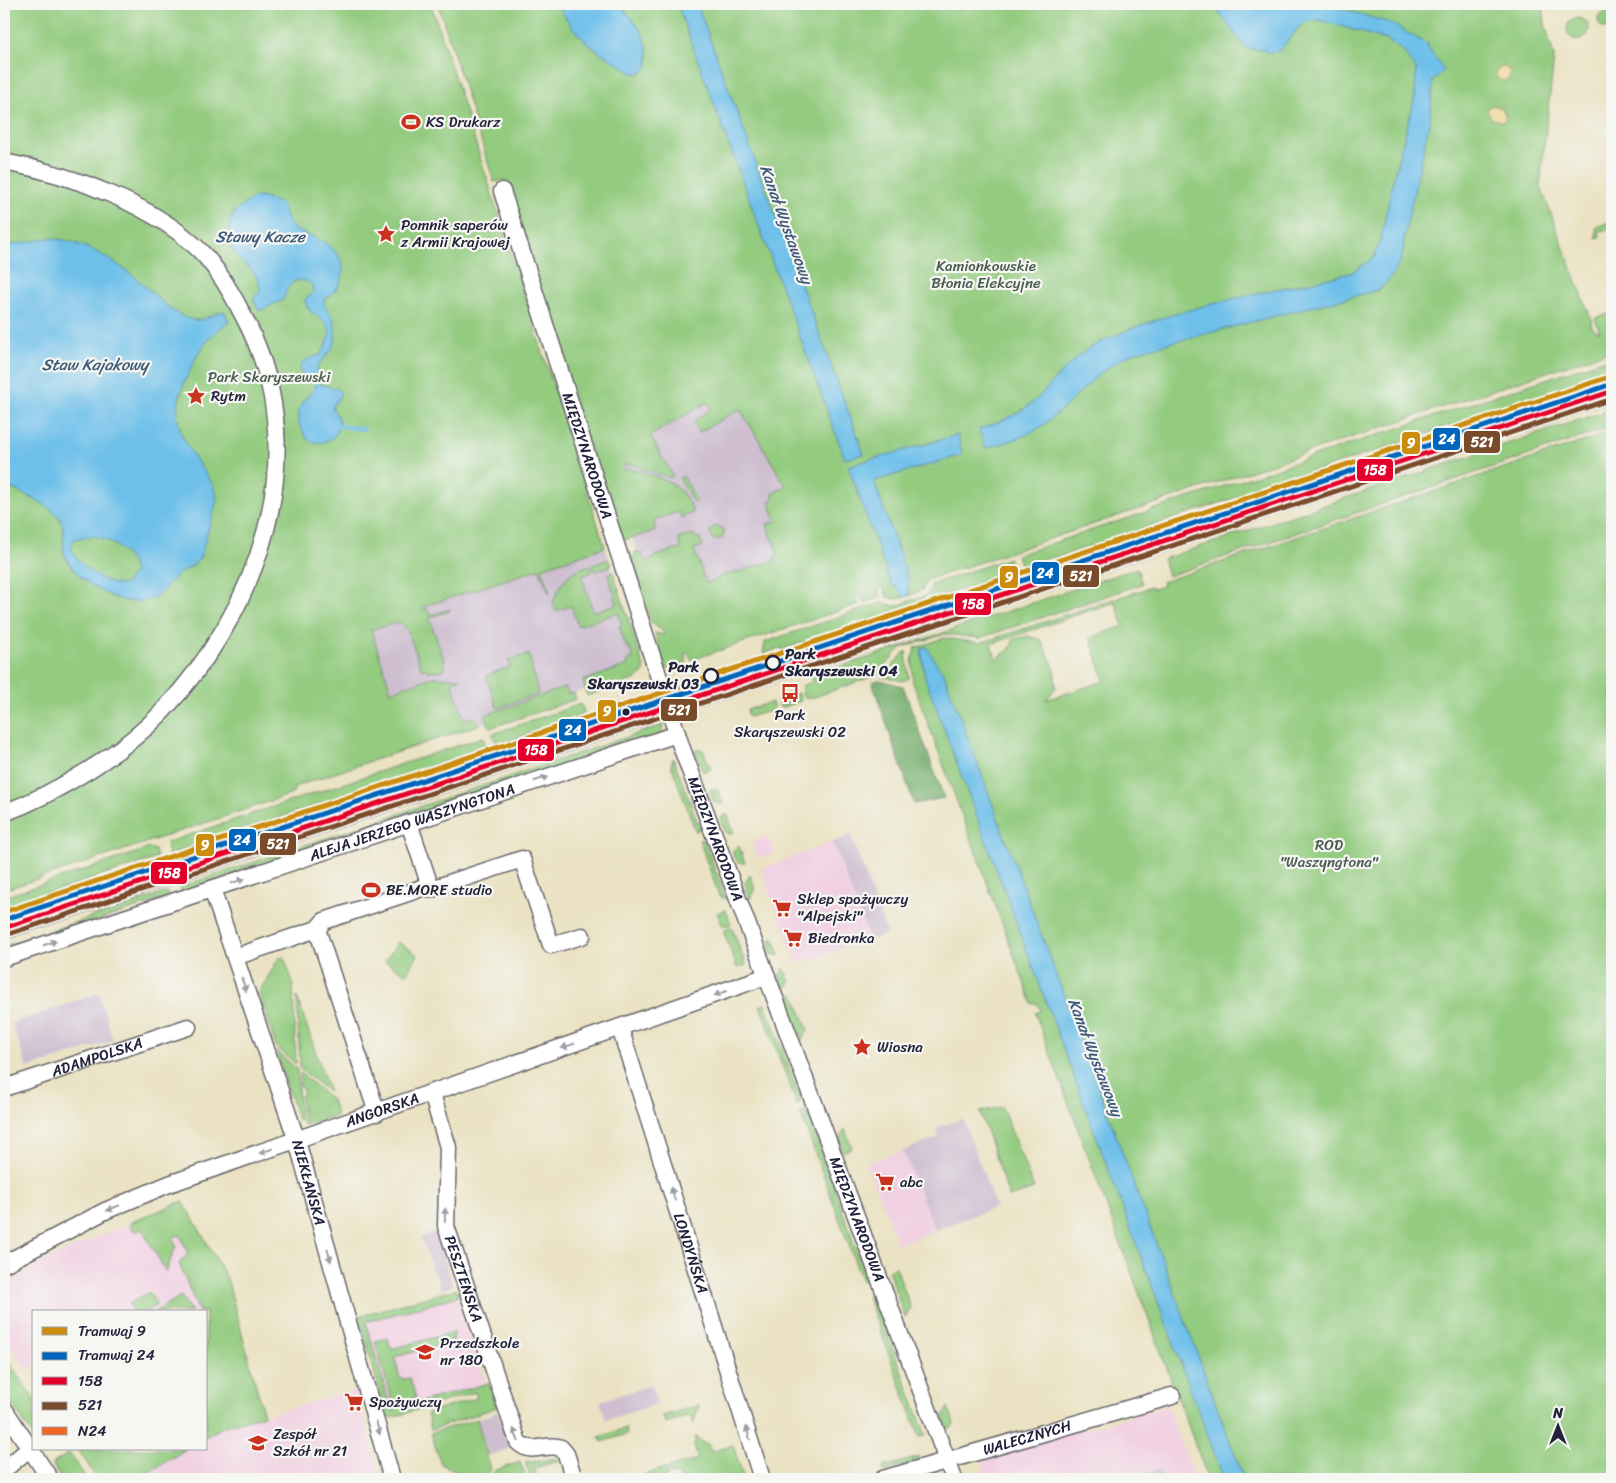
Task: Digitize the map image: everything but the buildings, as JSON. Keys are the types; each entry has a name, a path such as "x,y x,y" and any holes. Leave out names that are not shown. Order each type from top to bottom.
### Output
{"main road":[{"name":"ALEJA JERZEGO WASZYNGTONA","path":"4,928 1612,391"}],"street":[{"path":"4,162 62,177 119,199 166,224 206,256 234,298 260,352 271,391 278,468 263,544 249,581 230,620 201,666 162,712 124,744 71,780 29,803 4,813"},
{"name":"MIĘDZYNARODOWA","path":"502,191 667,706 954,1479"},
{"name":"ALEJA JERZEGO WASZYNGTONA","path":"4,958 677,734"},
{"path":"409,823 432,888 522,859 551,945 582,936"},
{"path":"235,957 317,929 324,921 430,884"},
{"name":"NIEKŁAŃSKA","path":"212,889 297,1141 392,1479"},
{"path":"317,929 377,1113"},
{"name":"ANGORSKA","path":"4,1264 74,1226 169,1184 767,976"},
{"name":"ADAMPOLSKA","path":"4,1088 188,1027"},
{"name":"LONDYŃSKA","path":"620,1028 762,1479"},
{"name":"PESZTEŃSKA","path":"432,1094 448,1147 446,1226 518,1442 522,1446 533,1450 552,1447 561,1448 566,1454 574,1479"},
{"name":"WALECZNYCH","path":"883,1479 1172,1396"},
{"path":"4,1409 50,1479"},
{"path":"4,1470 30,1448"}],"shaded area":[{"path":"731,372 788,469 798,554 659,620 605,451"},
{"path":"605,547 645,670 459,731 384,696 362,627"},
{"path":"851,835 888,934 869,939 833,842"},
{"path":"767,836 773,853 758,858 752,842"},
{"path":"833,842 869,939 797,964 761,869"},
{"path":"99,993 113,1041 27,1068 12,1023"},
{"path":"963,1119 996,1207 935,1230 903,1151 939,1137 935,1128"},
{"path":"903,1151 935,1230 896,1245 894,1234 866,1163"},
{"path":"171,1206 188,1255 179,1263 198,1310 32,1310 32,1368 27,1371 4,1335 4,1284 54,1256"},
{"path":"435,1232 453,1285 441,1290 435,1273 432,1274 421,1238 419,1238"},
{"name":"Przedszkole nr 180","path":"457,1297 486,1383 391,1411 366,1322"},
{"path":"651,1385 657,1404 606,1420 600,1401"},
{"name":"Zespół Szkół nr 21","path":"356,1390 381,1479 139,1479 184,1450 208,1450 208,1436 222,1427"},
{"path":"1167,1406 1194,1479 1163,1479 1159,1469 1124,1479 988,1479 980,1459"},
{"path":"498,1412 511,1448 488,1456 477,1419"},
{"path":"1159,1469 1163,1479 1124,1479"}],"green space":[{"name":"Park Skaryszewski","path":"4,4 431,4 605,547 542,568 550,594 539,569 422,607 423,609 427,608 430,615 450,609 450,611 429,618 446,665 444,670 429,671 421,668 408,631 399,622 371,630 391,691 433,677 462,678 452,682 464,719 475,717 479,725 296,786 292,794 4,890"},
{"name":"Kamionkowskie Błonia Elekcyjne","path":"438,4 1543,4 1545,24 1554,57 1540,185 1591,319 1592,328 1600,332 1595,318 1612,313 1612,350 927,580 922,590 904,597 896,599 887,597 883,587 878,589 881,597 864,603 860,595 855,597 859,604 691,660 688,653 685,654 687,662 666,669 655,633 664,635 663,631 651,623 631,558 637,551 638,554 642,553 645,562 655,558 655,556 681,548 678,539 690,535 700,539 703,546 694,549 706,583 719,579 719,577 775,561 774,557 778,555 767,524 776,521 769,501 773,499 773,493 786,486 740,409 698,433 694,421 711,409 707,402 650,436 673,476 671,478 629,464 621,467 623,470 628,468 653,475 675,486 687,499 692,513 681,518 679,512 654,520 655,531 625,540 617,535 504,180 494,182"},
{"path":"1606,12 1614,20 1606,28 1598,20"},
{"path":"1578,18 1588,25 1589,29 1582,39 1578,40 1568,33 1567,29 1574,19"},
{"path":"1612,222 1612,229 1599,231 1600,237 1596,238 1596,227"},
{"path":"1612,357 1612,372 1022,569 1017,555"},
{"path":"1612,409 1612,427 1168,576 1163,559"},
{"name":"ROD \"Waszyngtona\"","path":"1612,432 1612,1479 1208,1479 1035,1013 1041,1011 1037,1003 1032,1004 913,683 912,662 915,648 944,638 980,643 1151,587 1154,589 1163,586 1162,582","holes":["1115,602 1124,626 1090,638 1105,681 1046,700 1056,687 1054,667 1041,640 1028,636 1014,639 1009,650 996,659 991,644"]},
{"path":"683,476 697,501 694,503 679,478"},
{"path":"714,526 720,526 724,533 720,540 714,540 710,536 710,530"},
{"path":"1009,558 1013,572 782,650 781,648 763,654 765,642 881,603 896,606 927,595 932,584"},
{"path":"609,560 611,566 595,571 592,565"},
{"path":"590,565 592,572 582,576 593,612 617,604 608,574 613,572 645,670 639,678 587,696 583,681 628,665 627,661 633,658 629,647 626,647 619,626 622,625 618,613 578,626 571,606 556,611 553,602 563,582 570,574"},
{"path":"1137,568 1142,584 980,638 945,634 901,648 877,675 809,699 803,696 801,686 812,682 810,677"},
{"path":"906,651 909,678 903,681 882,677"},
{"path":"529,654 538,694 497,708 486,675 510,667 508,661"},
{"path":"879,680 903,686 944,798 914,804 872,682"},
{"path":"566,687 568,694 574,693 576,699 490,728 485,715"},
{"path":"798,693 801,701 780,708 777,700"},
{"path":"772,702 774,710 749,717 747,710"},
{"path":"581,704 584,711 583,715 497,745 492,734"},
{"path":"663,725 661,734 182,892 180,887"},
{"path":"483,737 486,748 169,855 166,847 168,842"},
{"path":"695,750 703,750 711,769 703,772"},
{"path":"673,758 700,828 696,832 671,765"},
{"path":"717,788 723,804 717,804 713,800 710,790"},
{"path":"727,814 734,833 729,834 725,832 721,821 722,817"},
{"path":"699,840 704,840 726,899 719,896"},
{"path":"739,846 745,863 738,861 734,856 733,850"},
{"path":"150,848 155,850 157,858 4,908 4,897"},
{"path":"750,875 755,888 750,899 745,883"},
{"path":"167,892 169,897 4,952 4,946"},
{"path":"726,910 731,924 723,927 717,913"},
{"path":"732,928 746,965 737,968 723,931"},
{"path":"773,936 780,955 773,955 768,947"},
{"path":"398,942 418,955 406,974 385,961"},
{"path":"284,957 293,983 296,1064 276,1047 259,992 279,958"},
{"path":"784,968 790,982 788,986 783,988 779,976"},
{"path":"794,994 808,1030 802,1040 786,996"},
{"path":"297,997 329,1092 300,1069"},
{"path":"765,1004 802,1101 797,1105 760,1006"},
{"path":"276,1051 297,1069 300,1121 298,1121"},
{"path":"300,1073 332,1100 337,1116 303,1125 301,1095 303,1094 303,1088 300,1087"},
{"path":"1002,1107 1034,1189 1009,1197 980,1112"},
{"path":"804,1111 807,1113 867,1279 862,1281 800,1112"},
{"path":"845,1129 852,1148 843,1152 839,1140"},
{"path":"183,1201 227,1278 264,1415 222,1427 208,1436 208,1310 198,1310 179,1263 188,1254 180,1235 173,1237 176,1246 166,1272 142,1229 135,1232 129,1223"},
{"path":"896,1267 911,1308 905,1318 888,1270"},
{"path":"456,1289 459,1296 366,1322 391,1410 489,1383 497,1407 431,1430 427,1413 477,1398 475,1392 387,1419 359,1316"},
{"path":"149,1292 157,1305 149,1310 132,1310 129,1304"},
{"path":"872,1294 926,1436 920,1437 867,1296"},
{"path":"181,1296 191,1310 157,1310"},
{"path":"454,1332 453,1341 395,1357 399,1376 404,1379 410,1378 416,1398 393,1405 375,1341 388,1338 391,1349"},
{"path":"7,1360 32,1396 32,1434 4,1393 4,1361"},
{"path":"699,1405 693,1425 690,1416 665,1423 663,1416"},
{"path":"948,1407 954,1423 952,1427 947,1429 943,1418"},
{"path":"477,1419 491,1470 483,1479 470,1479 441,1464 431,1433"},
{"path":"626,1428 627,1434 602,1442 599,1437"},
{"path":"696,1436 700,1442 708,1444 711,1452 733,1445 744,1479 679,1479 679,1475 670,1474 668,1468 698,1459 694,1446"},
{"path":"79,1450 184,1450 139,1479 97,1479"},
{"path":"69,1453 87,1479 62,1479 53,1466 54,1463"},
{"path":"919,1457 920,1461 884,1472 883,1467"},
{"path":"556,1458 560,1461 534,1468 538,1479 531,1479 525,1461 533,1462"},
{"path":"520,1462 527,1479 488,1479 496,1470"},
{"path":"665,1468 668,1475 666,1478 643,1479 644,1475"}],"sand":[{"path":"1500,67 1506,67 1510,74 1506,81 1500,81 1496,77 1496,71"},
{"path":"1491,105 1502,108 1506,116 1504,122 1492,119 1487,110"}],"water":[{"path":"558,4 619,4 642,33 648,50 647,68 640,73 633,73 599,52 573,28"},
{"path":"677,4 697,4 864,454 845,459"},
{"path":"1213,4 1325,4 1390,23 1429,45 1427,47 1444,70 1433,81 1430,119 1404,238 1403,253 1394,274 1378,290 1138,351 1110,366 1042,426 1015,440 985,448 979,429 1003,420 1025,408 1039,397 1072,362 1095,345 1155,320 1187,311 1351,273 1374,257 1381,237 1394,176 1415,96 1416,69 1402,50 1387,40 1320,20 1306,22 1300,26 1278,52 1273,51 1270,54 1264,50 1245,48"},
{"name":"Stawy Kacze","path":"261,197 280,203 292,227 330,246 337,253 341,261 343,269 339,286 324,300 325,306 333,320 335,341 333,348 318,365 317,370 320,384 338,389 341,394 332,407 339,421 336,433 324,442 312,442 307,439 299,424 299,409 303,401 316,387 313,382 302,376 300,366 306,360 321,354 328,341 330,332 323,320 307,306 305,299 313,294 312,285 304,280 294,281 287,289 283,300 259,311 253,299 260,291 258,280 233,251 229,242 229,229 234,212 253,198"},
{"name":"Staw Kajakowy","path":"50,238 74,243 96,252 116,264 179,314 198,320 224,311 229,322 211,336 198,354 184,384 177,409 178,420 186,443 212,484 217,500 199,559 178,574 155,597 139,601 127,601 102,592 91,585 80,576 66,558 63,547 61,520 57,515 45,505 4,484 4,246","holes":["100,537 114,544 130,560 134,573 126,584 111,583 94,574 79,561 71,548 74,539"]},
{"path":"958,435 962,455 874,481 908,578 909,596 902,597 900,591 891,584 848,466"},
{"path":"927,647 939,668 943,671 1244,1479 1224,1479 925,678 921,649"}],"waterway":[{"path":"339,426 364,429"}],"tram line":[{"name":"9","path":"4,912 1612,376"},
{"name":"24","path":"6,919 1612,384"}],"transit line":[{"name":"N24","path":"4,920 1610,384"},
{"name":"158","path":"4,928 1612,391"},
{"name":"521","path":"6,935 1612,399"}],"place":[{"name":"KS Drukarz","path":"411,122"},
{"name":"Pomnik saperów z Armii Krajowej","path":"386,234"},
{"name":"Rytm","path":"196,396"},
{"name":"Park Skaryszewski 04","path":"773,663"},
{"name":"Park Skaryszewski 03","path":"711,676"},
{"name":"Park Skaryszewski 02","path":"790,693"},
{"name":"BE.MORE studio","path":"371,890"},
{"name":"Sklep spożywczy \"Alpejski\"","path":"782,908"},
{"name":"Biedronka","path":"793,938"},
{"name":"Wiosna","path":"862,1047"},
{"name":"abc","path":"885,1182"},
{"name":"Przedszkole nr 180","path":"425,1352"},
{"name":"Spożywczy","path":"354,1402"},
{"name":"Zespół Szkół nr 21","path":"258,1443"}],"water label":[{"name":"Kanał Wystawowy","path":"787,224"},
{"name":"Kanał Wystawowy","path":"1096,1057"}]}
